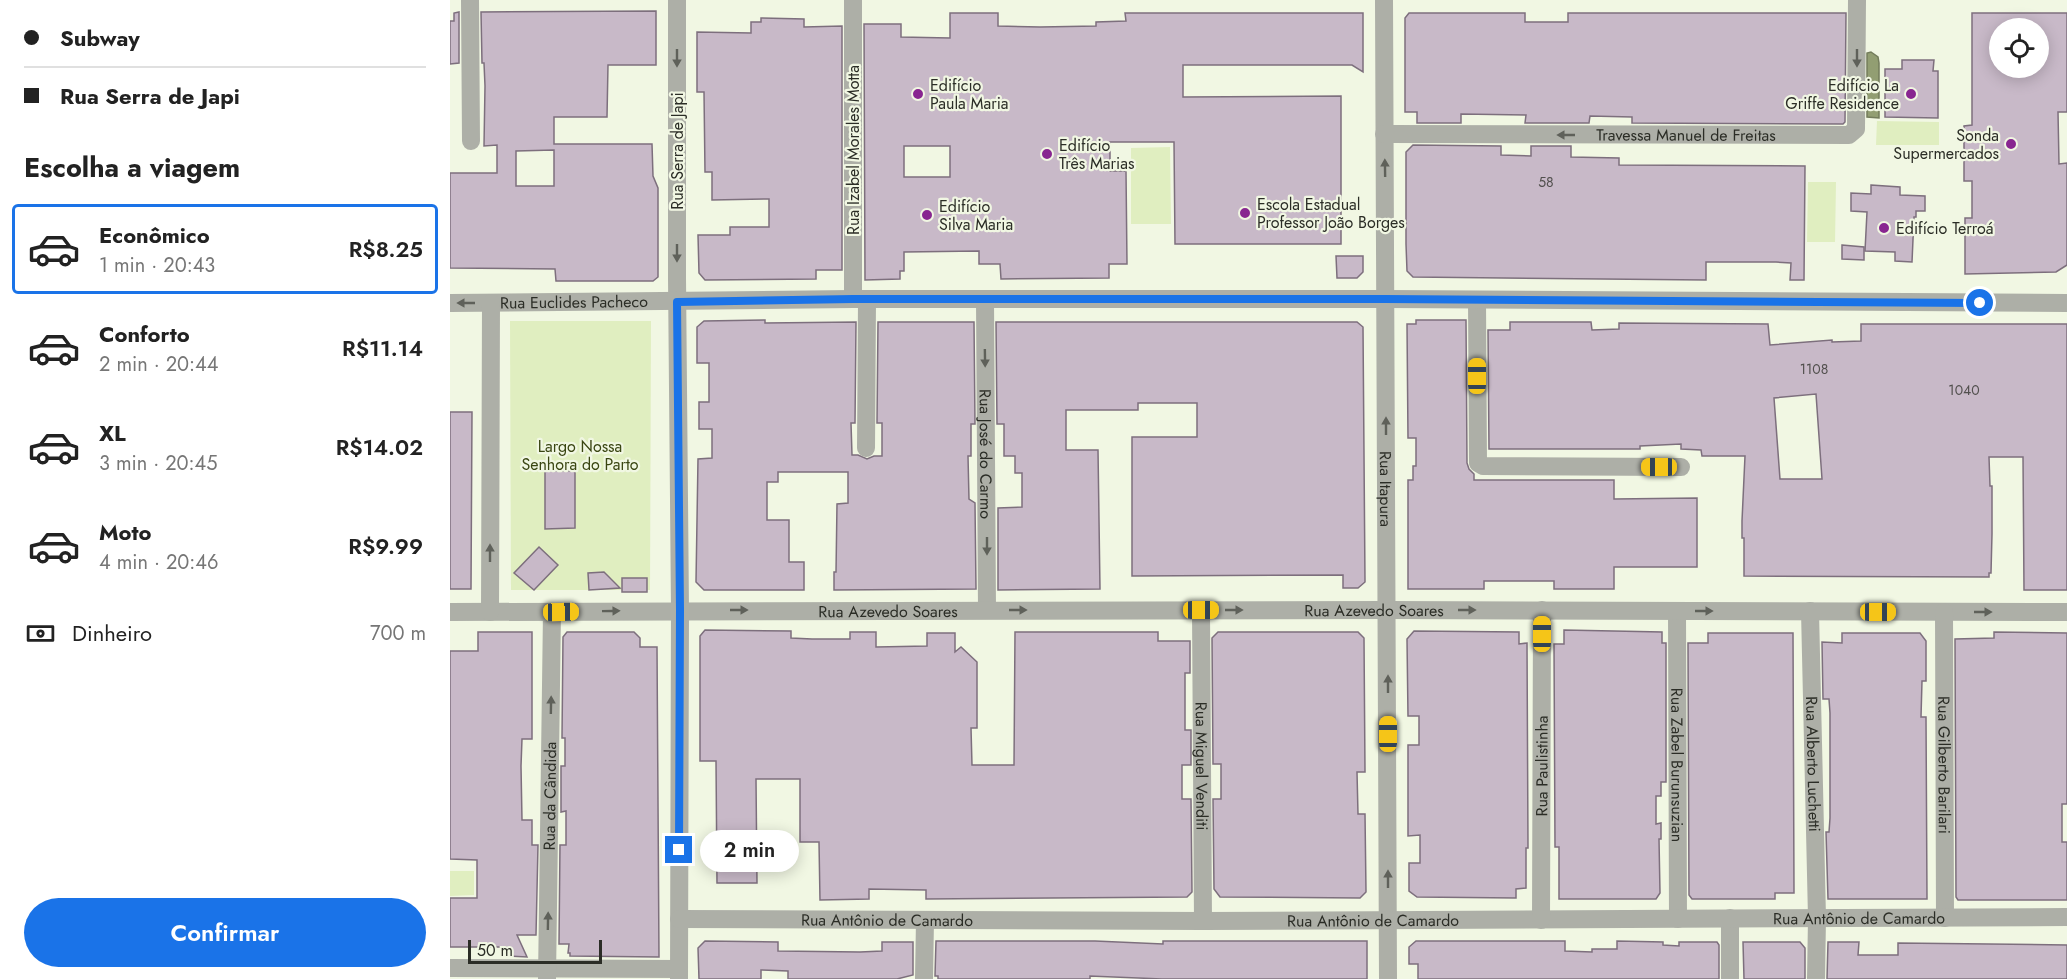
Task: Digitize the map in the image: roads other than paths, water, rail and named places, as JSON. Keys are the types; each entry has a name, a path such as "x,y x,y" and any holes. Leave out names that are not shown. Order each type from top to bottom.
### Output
{"street":[{"path":"470,0 471,141"},
{"name":"Rua Serra de Japi","path":"677,0 677,302"},
{"name":"Rua Izabel Morales Motta","path":"853,0 866,448"},
{"name":"Rua Itapura","path":"1384,0 1388,979"},
{"name":"Travessa Manuel de Freitas","path":"1384,134 1849,135 1856,129 1857,123 1857,0"},
{"name":"Rua Euclides Pacheco","path":"450,303 860,299 1386,299 2067,303"},
{"name":"Rua José do Carmo","path":"985,300 987,610"},
{"path":"1477,300 1478,463 1483,465 1681,468"},
{"path":"450,968 547,974 679,974 680,610 677,302"},
{"path":"490,612 491,303"},
{"path":"450,612 680,610"},
{"name":"Rua Azevedo Soares","path":"680,610 2067,612"},
{"name":"Rua Miguel Venditi","path":"1201,610 1203,921"},
{"name":"Rua Paulistinha","path":"1541,920 1542,610"},
{"name":"Rua Zabel Burunsuzian","path":"1677,611 1678,919"},
{"name":"Rua Alberto Luchetti","path":"1810,611 1817,918 1816,979"},
{"name":"Rua da Cândida","path":"547,974 552,612"},
{"name":"Rua Gilberto Barilari","path":"1944,612 1945,918"},
{"name":"Rua Antônio de Camardo","path":"679,920 1203,921 2067,916"},
{"path":"1730,918 1730,979"},
{"path":"924,979 925,920"}],"place":[{"name":"Edifício Paula Maria","path":"918,94"},
{"name":"Edifício La Griffe Residence","path":"1911,94"},
{"name":"Sonda Supermercados","path":"2011,144"},
{"name":"Edifício Três Marias","path":"1047,154"},
{"name":"Escola Estadual Professor João Borges","path":"1245,213"},
{"name":"Edifício Silva Maria","path":"927,215"},
{"name":"Edifício Terroá","path":"1884,228"}],"park label":[{"name":"Largo Nossa Senhora do Parto","path":"580,455"}]}
